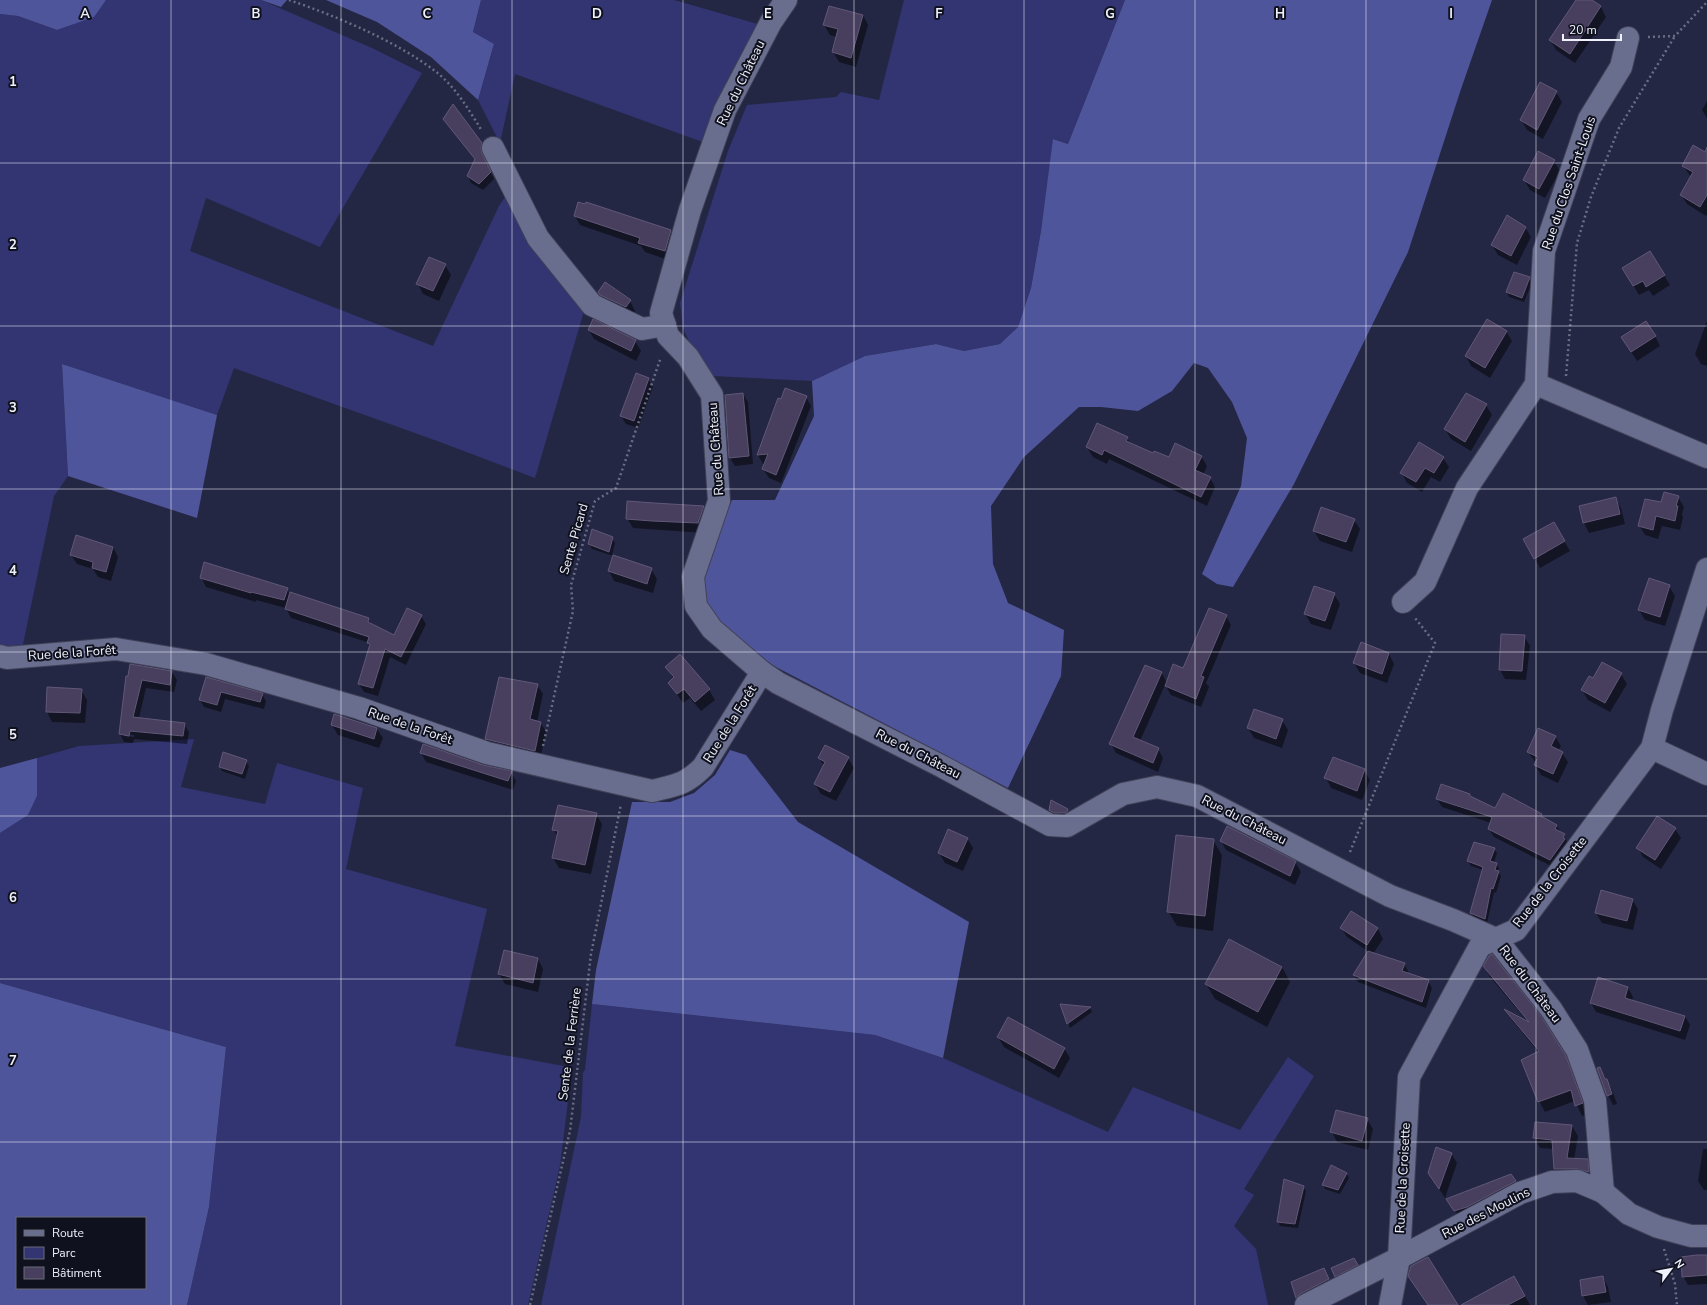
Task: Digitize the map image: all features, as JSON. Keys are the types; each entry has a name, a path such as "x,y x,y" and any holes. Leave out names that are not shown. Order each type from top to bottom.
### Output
{"street":[{"name":"Rue du Château","path":"786,0 770,22 725,110 690,210 661,313 666,330 688,357 712,396 719,501 693,577 696,606 712,629 762,672 778,682 943,767 1050,825 1067,826 1123,794 1157,788 1197,796 1390,896 1453,920 1496,939 1551,1009 1577,1050 1596,1100 1603,1192"},
{"name":"Rue du Clos Saint-Louis","path":"1536,384 1544,252 1589,119 1621,67 1628,38"},
{"path":"493,148 538,238 592,305 642,329 666,330"},
{"path":"1403,602 1425,582 1467,488 1536,384 1707,457"},
{"name":"Rue de la Croisette","path":"1390,1305 1399,1258 1409,1077 1480,946 1516,930 1652,748 1662,710 1707,569"},
{"name":"Rue de la Forêt","path":"0,656 7,658 116,649 206,664 359,708 487,753 652,791 678,785 692,778 703,767 762,672"},
{"path":"1652,748 1707,774"},
{"name":"Rue des Moulins","path":"1306,1305 1399,1258 1520,1193 1552,1182 1577,1181 1603,1192 1629,1214 1658,1227 1692,1236 1707,1236"}],"path":[{"path":"289,0 321,11 398,47 436,72 462,99 493,148"},
{"path":"1564,397 1577,243 1591,197 1619,128 1676,36 1707,2"},
{"path":"1628,38 1676,36"},
{"name":"Sente Picard","path":"538,764 573,611 571,585 595,501 616,488 666,330"},
{"path":"1342,871 1434,643 1403,602"},
{"name":"Sente de la Ferrière","path":"530,1305 570,1131 591,954 626,784"},
{"path":"1658,1227 1675,1284 1677,1305"}],"green space":[{"path":"106,0 261,0 372,48 422,73 320,247 206,198 190,251 433,346 499,206 507,194 584,311 535,478 440,442 234,368 217,415 62,364 68,476 54,496 22,649 0,648 0,14 18,16 57,30 93,17"},
{"path":"481,0 674,0 761,25 708,144 515,74 500,143 478,100 494,45 473,32"},
{"path":"904,0 1125,0 1068,144 1054,139 1031,288 1018,327 1000,344 964,351 936,344 865,356 812,381 713,376 696,357 683,328 680,303 728,151 747,105 836,97 841,92 879,100"},
{"path":"194,739 181,787 265,804 277,763 363,788 346,869 487,909 455,1046 569,1067 571,1077 560,1166 528,1305 187,1305 209,1207 226,1047 0,983 0,833 28,815 37,796 37,758 79,746"},
{"path":"592,1004 875,1035 943,1058 1108,1132 1133,1087 1240,1130 1288,1057 1314,1076 1244,1189 1254,1195 1234,1226 1256,1249 1268,1305 541,1305 581,1117 583,1073 585,1070"}],"shaded area":[{"path":"0,0 106,0 94,17 57,30 18,16 0,14"},
{"path":"261,0 287,0 281,7"},
{"path":"326,0 481,0 473,32 494,44 478,100 431,57 377,22"},
{"path":"1125,0 1492,0 1461,89 1408,252 1294,484 1233,587 1217,584 1202,574 1241,486 1247,438 1232,402 1208,368 1194,363 1172,391 1138,411 1101,407 1079,407 1024,457 991,506 993,564 1008,603 1064,630 1061,676 1008,788 755,656 712,619 699,596 707,558 732,500 775,500 814,416 812,381 865,356 936,344 964,351 1000,344 1018,327 1031,288 1041,231 1053,139 1068,144"},
{"path":"62,364 217,415 197,518 68,476"},
{"path":"730,750 746,755 798,822 969,922 943,1058 875,1035 592,1004 596,970 632,802 670,802 694,793 715,775"},
{"path":"37,758 37,796 28,815 0,833 0,768"},
{"path":"0,983 226,1047 209,1207 187,1305 0,1305"}],"building":[{"path":"1576,0 1592,0 1601,6 1570,54 1549,40"},
{"path":"829,6 863,15 851,58 832,52 838,29 823,25"},
{"path":"1540,82 1557,91 1537,130 1520,120"},
{"path":"453,104 482,143 482,153 491,172 479,184 467,176 475,159 443,119"},
{"path":"1693,145 1705,152 1707,147 1707,195 1700,207 1680,195 1693,172 1682,166"},
{"path":"1538,151 1555,160 1539,189 1523,180"},
{"path":"578,202 585,204 586,202 671,230 665,251 638,243 640,238 574,216"},
{"path":"1507,215 1526,227 1511,256 1491,245"},
{"path":"1650,251 1665,275 1646,287 1643,281 1633,286 1622,268"},
{"path":"429,257 446,264 433,291 416,284"},
{"path":"1514,272 1530,277 1522,298 1506,292"},
{"path":"605,282 631,300 626,307 600,295 598,292"},
{"path":"593,319 636,340 631,351 588,330"},
{"path":"1487,319 1507,331 1485,368 1465,356"},
{"path":"1646,321 1656,336 1631,352 1621,337"},
{"path":"636,373 649,378 634,421 620,416"},
{"path":"785,388 807,396 776,475 762,469 768,454 757,455 778,398 781,399"},
{"path":"743,393 749,456 729,458 725,395"},
{"path":"1466,393 1487,404 1465,442 1444,429"},
{"path":"1097,423 1128,437 1126,441 1153,453 1154,451 1169,457 1175,443 1202,456 1195,470 1211,477 1201,497 1104,450 1102,455 1086,447"},
{"path":"1419,442 1444,457 1434,473 1425,468 1416,482 1400,473"},
{"path":"1664,492 1679,496 1676,506 1678,506 1675,521 1656,516 1653,530 1638,526 1645,499 1661,502"},
{"path":"1616,497 1620,514 1583,523 1579,506"},
{"path":"627,501 704,506 698,523 652,521 626,519"},
{"path":"1321,507 1355,519 1346,542 1313,531"},
{"path":"1554,522 1565,541 1534,559 1523,539"},
{"path":"592,529 613,537 609,552 588,544"},
{"path":"76,535 113,547 106,572 92,568 93,562 70,555"},
{"path":"613,555 652,568 647,584 608,571"},
{"path":"204,562 288,588 284,600 251,593 200,578"},
{"path":"1649,578 1670,585 1660,617 1638,610"},
{"path":"1314,586 1335,593 1325,621 1304,614"},
{"path":"290,592 369,618 368,622 394,635 407,608 422,615 401,657 385,649 373,688 358,684 370,644 367,643 369,637 285,609"},
{"path":"1209,608 1227,615 1201,676 1204,677 1196,699 1165,686 1173,664 1183,668"},
{"path":"1501,634 1525,635 1522,671 1499,670"},
{"path":"1361,642 1389,653 1382,674 1353,663"},
{"path":"680,654 710,689 695,702 684,689 677,694 668,683 674,677 665,667"},
{"path":"1602,662 1622,673 1605,703 1581,690 1589,676 1593,678"},
{"path":"130,664 172,671 170,685 142,680 133,717 185,723 183,736 130,731 129,736 119,734 126,676 128,676"},
{"path":"1145,665 1162,672 1133,737 1159,748 1153,763 1109,744"},
{"path":"206,677 263,693 260,702 221,692 217,705 199,700"},
{"path":"499,677 538,684 530,719 541,722 535,751 485,739"},
{"path":"47,687 82,689 80,713 46,712"},
{"path":"1254,709 1283,719 1276,739 1247,728"},
{"path":"334,714 377,728 374,739 331,725"},
{"path":"1538,728 1556,736 1551,746 1563,752 1553,774 1534,765 1538,757 1527,752"},
{"path":"423,744 483,765 512,771 508,781 420,753"},
{"path":"825,745 849,757 830,792 814,784 825,762 818,758"},
{"path":"223,752 247,760 242,774 219,767"},
{"path":"1333,757 1365,769 1357,791 1324,778"},
{"path":"1441,784 1470,794 1470,796 1495,808 1503,793 1542,814 1541,816 1557,825 1555,829 1565,834 1563,837 1565,839 1550,860 1488,829 1492,817 1436,799"},
{"path":"1051,800 1068,809 1067,812 1054,813 1049,810"},
{"path":"558,805 597,813 585,865 552,858 558,831 552,830"},
{"path":"1657,816 1676,828 1655,860 1636,848"},
{"path":"1227,826 1296,861 1290,876 1220,841"},
{"path":"948,829 968,838 957,862 938,853"},
{"path":"1176,835 1214,839 1205,916 1167,912"},
{"path":"1474,842 1495,848 1490,861 1497,863 1495,870 1499,871 1493,889 1491,888 1485,919 1470,913 1483,867 1467,861"},
{"path":"1601,890 1633,899 1627,921 1595,913"},
{"path":"1351,911 1378,928 1367,945 1340,928"},
{"path":"1229,939 1282,967 1258,1012 1205,984"},
{"path":"504,950 538,958 533,983 498,974"},
{"path":"1368,951 1405,963 1402,971 1429,980 1422,1002 1353,975"},
{"path":"1492,954 1541,1016 1566,1056 1583,1103 1575,1106 1571,1090 1538,1102 1521,1060 1539,1051 1504,1009 1529,1022 1483,966"},
{"path":"1598,977 1628,987 1625,998 1685,1016 1680,1031 1590,1003"},
{"path":"1060,1004 1091,1007 1067,1024"},
{"path":"1008,1017 1065,1048 1054,1069 997,1037"},
{"path":"1600,1067 1605,1079 1607,1079 1612,1094 1607,1096 1597,1068"},
{"path":"1336,1110 1368,1118 1362,1141 1330,1132"},
{"path":"1535,1122 1572,1125 1567,1158 1588,1159 1589,1172 1577,1169 1554,1169 1552,1140 1533,1138"},
{"path":"1436,1147 1452,1153 1439,1189 1428,1173"},
{"path":"1331,1165 1347,1173 1338,1190 1322,1185"},
{"path":"1511,1174 1516,1181 1467,1207 1454,1211 1446,1199"},
{"path":"1284,1179 1304,1186 1295,1224 1277,1222"},
{"path":"1707,1255 1707,1275 1682,1277 1681,1257"},
{"path":"1428,1257 1458,1305 1428,1305 1408,1276 1411,1266"},
{"path":"1354,1258 1358,1265 1335,1277 1331,1268"},
{"path":"1324,1268 1329,1279 1300,1294 1296,1298 1291,1282"},
{"path":"1514,1276 1525,1296 1508,1305 1461,1305"},
{"path":"1603,1276 1606,1292 1582,1296 1580,1280"}]}
